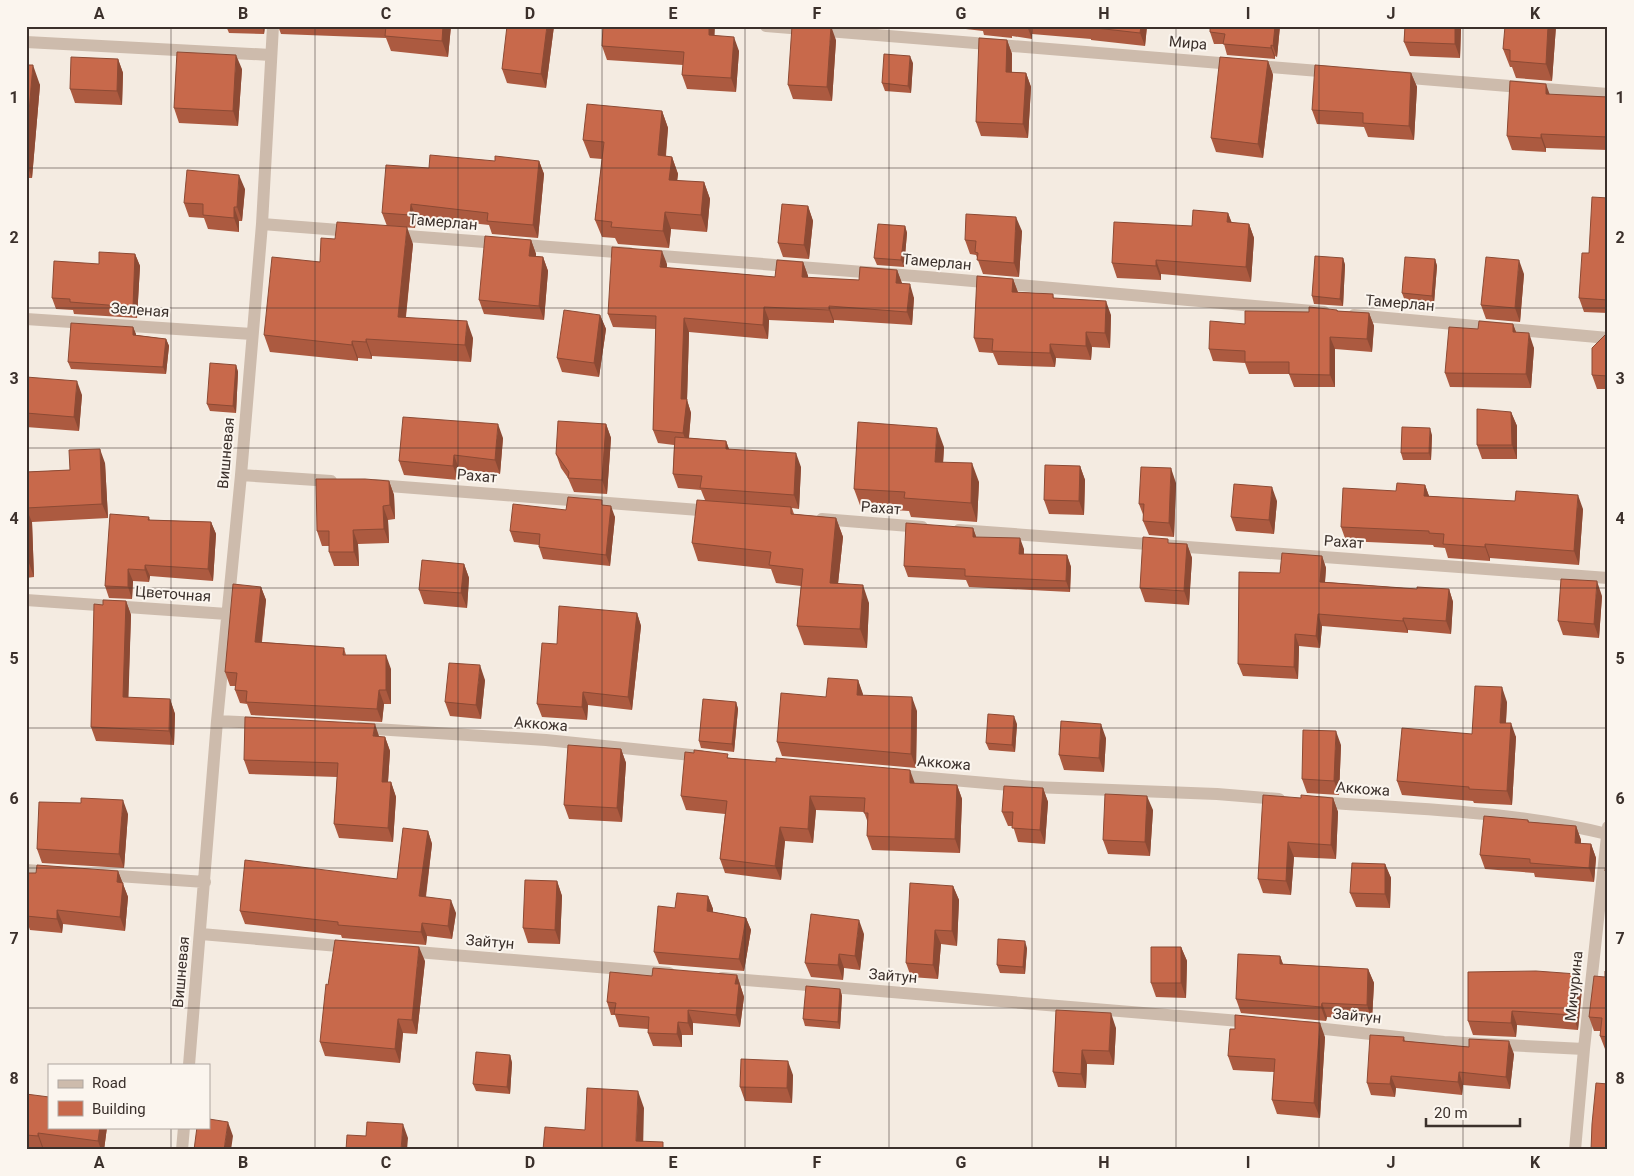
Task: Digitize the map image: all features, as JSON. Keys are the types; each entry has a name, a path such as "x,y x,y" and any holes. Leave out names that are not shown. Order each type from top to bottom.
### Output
{"street":[{"name":"Вишневая","path":"189,1064 217,721 241,475 262,224 273,26"},
{"name":"Мира","path":"766,26 1345,73"},
{"path":"26,42 271,55"},
{"path":"1384,76 1608,94"},
{"path":"262,224 362,232"},
{"name":"Тамерлан","path":"381,234 927,277 1608,338"},
{"name":"Зеленая","path":"26,319 252,334"},
{"path":"241,475 344,482"},
{"name":"Рахат","path":"363,484 726,512"},
{"name":"Рахат","path":"805,518 1608,578"},
{"name":"Цветочная","path":"26,600 227,614"},
{"path":"217,721 276,724"},
{"name":"Аккожа","path":"345,728 546,740 714,758"},
{"name":"Аккожа","path":"882,774 1033,787 1216,794 1523,818 1607,830"},
{"name":"Мичурина","path":"1575,1150 1607,830"},
{"path":"26,870 66,873"},
{"path":"86,874 205,882"},
{"path":"201,934 360,947"},
{"name":"Зайтун","path":"390,950 679,974"},
{"name":"Зайтун","path":"709,977 1260,1023"},
{"name":"Зайтун","path":"1299,1026 1444,1042 1584,1050"},
{"path":"182,1150 184,1128"}],"building":[{"path":"386,26 443,26 442,41 385,36"},
{"path":"507,26 547,26 541,74 502,69"},
{"path":"603,26 709,26 709,35 734,37 731,78 682,75 684,52 602,46"},
{"path":"792,26 831,26 827,87 788,85"},
{"path":"1087,26 1141,26 1140,33"},
{"path":"1210,26 1275,26 1273,46 1271,45 1271,48 1223,44 1225,34 1210,32"},
{"path":"1405,26 1455,26 1455,44 1404,42"},
{"path":"1505,26 1548,26 1546,64 1510,61 1510,50 1503,49"},
{"path":"979,38 1007,40 1006,72 1026,73 1023,124 976,122"},
{"path":"177,52 236,55 233,111 174,108"},
{"path":"884,54 910,56 908,86 882,83"},
{"path":"71,57 118,59 117,91 70,89"},
{"path":"1220,57 1268,61 1258,144 1211,138"},
{"path":"26,65 33,65 26,147"},
{"path":"1315,65 1411,73 1409,126 1363,123 1363,113 1312,110"},
{"path":"1510,81 1546,84 1546,94 1608,97 1608,137 1541,134 1541,138 1507,136"},
{"path":"587,104 662,111 658,155 672,157 669,180 704,182 701,215 665,212 663,231 611,227 612,222 595,220 604,142 583,140"},
{"path":"430,155 495,161 495,156 539,161 533,225 487,221 488,213 411,204 410,215 382,213 386,165 429,168"},
{"path":"187,170 239,175 237,207 234,207 234,218 203,215 203,204 184,203"},
{"path":"1592,197 1608,198 1608,300 1579,298 1582,253 1589,253"},
{"path":"782,204 808,206 804,245 778,243"},
{"path":"1193,210 1228,213 1227,222 1249,224 1246,267 1156,260 1156,266 1112,263 1114,222 1192,226"},
{"path":"966,214 1016,217 1014,263 977,260 978,253 975,252 976,241 965,240"},
{"path":"337,222 407,227 398,317 467,321 465,345 366,339 366,342 352,341 352,345 264,335 272,257 320,262 321,238 335,239"},
{"path":"878,224 905,226 901,260 874,258"},
{"path":"485,236 531,240 529,256 543,257 539,306 479,300"},
{"path":"612,247 662,251 660,267 775,277 777,260 803,262 802,277 859,280 860,267 897,270 896,283 910,284 907,312 829,306 829,310 764,307 763,325 684,318 681,399 687,399 683,433 653,430 656,316 608,314"},
{"path":"99,252 135,254 133,307 70,302 70,299 52,298 54,261 99,264"},
{"path":"1315,256 1343,258 1340,299 1312,296"},
{"path":"1405,257 1435,259 1432,296 1402,293"},
{"path":"1486,257 1519,260 1515,308 1481,305"},
{"path":"977,276 1013,279 1012,292 1053,294 1053,298 1106,301 1105,333 1086,332 1086,346 1050,344 1050,353 992,351 993,339 974,338"},
{"path":"1309,307 1369,313 1367,339 1330,337 1330,375 1289,374 1289,362 1245,362 1245,351 1209,349 1210,321 1245,324 1245,311 1309,312"},
{"path":"564,310 600,315 594,363 557,358"},
{"path":"1479,321 1513,324 1513,332 1529,333 1526,374 1445,373 1449,327 1478,329"},
{"path":"71,323 133,327 133,335 166,339 163,367 68,362"},
{"path":"1608,332 1608,376 1592,375 1592,348"},
{"path":"210,363 236,365 233,406 207,404"},
{"path":"26,377 77,381 74,417 26,413"},
{"path":"1477,409 1511,412 1512,445 1477,445"},
{"path":"403,417 498,424 495,460 454,455 453,466 399,461"},
{"path":"558,421 606,424 602,480 568,478 569,472 556,454"},
{"path":"858,422 937,428 935,462 972,463 971,503 904,498 905,492 854,489"},
{"path":"1402,427 1430,428 1429,453 1401,453"},
{"path":"675,437 726,441 726,449 796,453 794,495 700,488 702,476 673,474"},
{"path":"100,449 102,504 26,508 26,472 70,470 69,450"},
{"path":"1045,465 1080,466 1079,501 1044,500"},
{"path":"1141,467 1171,468 1169,523 1143,521 1144,504 1139,504"},
{"path":"316,479 389,481 390,505 383,506 384,529 353,530 354,552 329,552 329,531 317,531"},
{"path":"1397,483 1425,485 1424,496 1515,501 1516,491 1578,495 1574,551 1485,544 1485,547 1443,544 1444,534 1429,533 1429,531 1341,527 1343,488 1396,491"},
{"path":"1234,484 1272,487 1269,520 1231,517"},
{"path":"568,497 602,500 602,505 611,506 606,555 539,547 540,534 510,531 513,504 566,510"},
{"path":"697,500 791,507 791,514 836,518 830,583 863,585 860,629 797,626 803,569 769,565 771,552 692,543"},
{"path":"26,508 29,563 26,563"},
{"path":"110,514 149,517 148,520 211,522 208,569 145,565 145,570 128,569 128,587 105,586"},
{"path":"906,523 973,528 973,537 1020,538 1019,554 1067,555 1066,581 965,576 965,569 904,566"},
{"path":"1143,537 1168,539 1168,543 1187,544 1184,591 1140,588"},
{"path":"1282,553 1322,556 1320,582 1417,589 1417,587 1449,589 1446,621 1403,618 1403,621 1318,614 1316,636 1295,634 1294,667 1238,664 1239,572 1280,573"},
{"path":"422,560 464,564 461,593 419,590"},
{"path":"1561,579 1597,581 1594,624 1558,621"},
{"path":"233,584 261,587 255,642 344,648 343,655 386,655 386,690 379,690 377,709 246,702 247,691 235,690 237,673 225,672"},
{"path":"103,600 126,601 123,697 170,699 169,731 91,727 94,604 103,605"},
{"path":"559,606 637,613 628,697 583,692 582,707 537,704 542,643 557,644"},
{"path":"449,663 480,665 476,705 445,702"},
{"path":"828,678 858,680 857,695 912,697 911,754 777,742 781,693 826,697"},
{"path":"1475,686 1502,687 1500,723 1511,723 1507,791 1397,781 1402,728 1472,734"},
{"path":"703,699 736,702 732,744 699,741"},
{"path":"988,714 1014,716 1012,745 986,743"},
{"path":"245,717 375,724 373,736 385,737 382,782 391,782 388,828 334,824 338,763 244,760"},
{"path":"1061,721 1101,724 1099,758 1059,755"},
{"path":"1303,730 1336,731 1334,781 1302,779"},
{"path":"568,745 621,749 617,808 564,805"},
{"path":"694,750 728,754 727,758 776,762 776,758 910,770 910,783 957,785 955,839 867,836 868,813 864,813 865,798 810,796 808,829 780,827 775,866 720,859 727,801 681,796 685,752 694,753"},
{"path":"1004,786 1043,788 1040,830 1012,828 1013,812 1002,812"},
{"path":"1105,794 1147,796 1145,842 1103,840"},
{"path":"1263,795 1301,798 1301,795 1333,798 1331,845 1288,842 1286,881 1258,879"},
{"path":"81,798 123,800 119,854 37,849 39,802 81,803"},
{"path":"1484,816 1576,826 1575,843 1591,844 1589,868 1530,863 1530,859 1480,855"},
{"path":"403,828 428,831 419,896 451,900 448,926 422,923 421,932 338,925 338,922 240,911 245,860 397,879"},
{"path":"1608,847 1608,871 1605,871"},
{"path":"1352,863 1385,864 1385,894 1350,893"},
{"path":"37,865 118,871 117,882 123,883 120,917 57,910 57,919 26,916 26,873 36,873"},
{"path":"525,880 557,881 555,930 523,928"},
{"path":"910,883 953,886 952,931 935,930 933,965 906,963"},
{"path":"677,893 708,896 707,911 746,918 739,959 654,952 658,906 675,908"},
{"path":"811,914 859,920 855,956 839,954 838,965 805,963"},
{"path":"998,939 1025,941 1023,967 997,965"},
{"path":"335,940 419,947 412,1020 398,1019 395,1049 320,1042 326,984 328,985"},
{"path":"1151,947 1181,947 1181,983 1151,983"},
{"path":"1238,954 1280,956 1280,964 1368,969 1367,1005 1322,1003 1321,1007 1236,999"},
{"path":"653,968 737,975 735,984 739,984 736,1015 688,1010 688,1023 678,1022 677,1034 648,1033 649,1017 614,1014 616,1003 607,1002 610,972 652,976"},
{"path":"1536,971 1577,974 1573,1015 1512,1011 1511,1023 1468,1021 1468,972"},
{"path":"1605,971 1608,971 1608,1037 1600,1036 1602,1018 1589,1017 1594,976 1605,977"},
{"path":"806,986 840,989 838,1022 803,1019"},
{"path":"1056,1010 1111,1013 1109,1051 1082,1050 1081,1074 1053,1072"},
{"path":"1235,1015 1320,1023 1314,1103 1272,1100 1275,1059 1228,1056 1230,1029 1235,1029"},
{"path":"1370,1035 1404,1037 1403,1041 1469,1047 1469,1039 1509,1041 1506,1077 1459,1072 1458,1082 1391,1076 1390,1084 1367,1083"},
{"path":"476,1052 510,1055 507,1087 473,1084"},
{"path":"741,1059 788,1061 787,1088 740,1087"},
{"path":"1596,1083 1608,1084 1608,1150 1591,1150"},
{"path":"587,1088 638,1091 636,1141 663,1142 663,1148 696,1150 543,1150 545,1127 585,1130"},
{"path":"26,1094 48,1097 48,1128 100,1128 98,1141 38,1133 38,1136 26,1135"},
{"path":"210,1119 228,1122 224,1150 194,1150 197,1128 210,1128"},
{"path":"367,1122 403,1124 401,1150 346,1150 347,1135 366,1136"}]}
